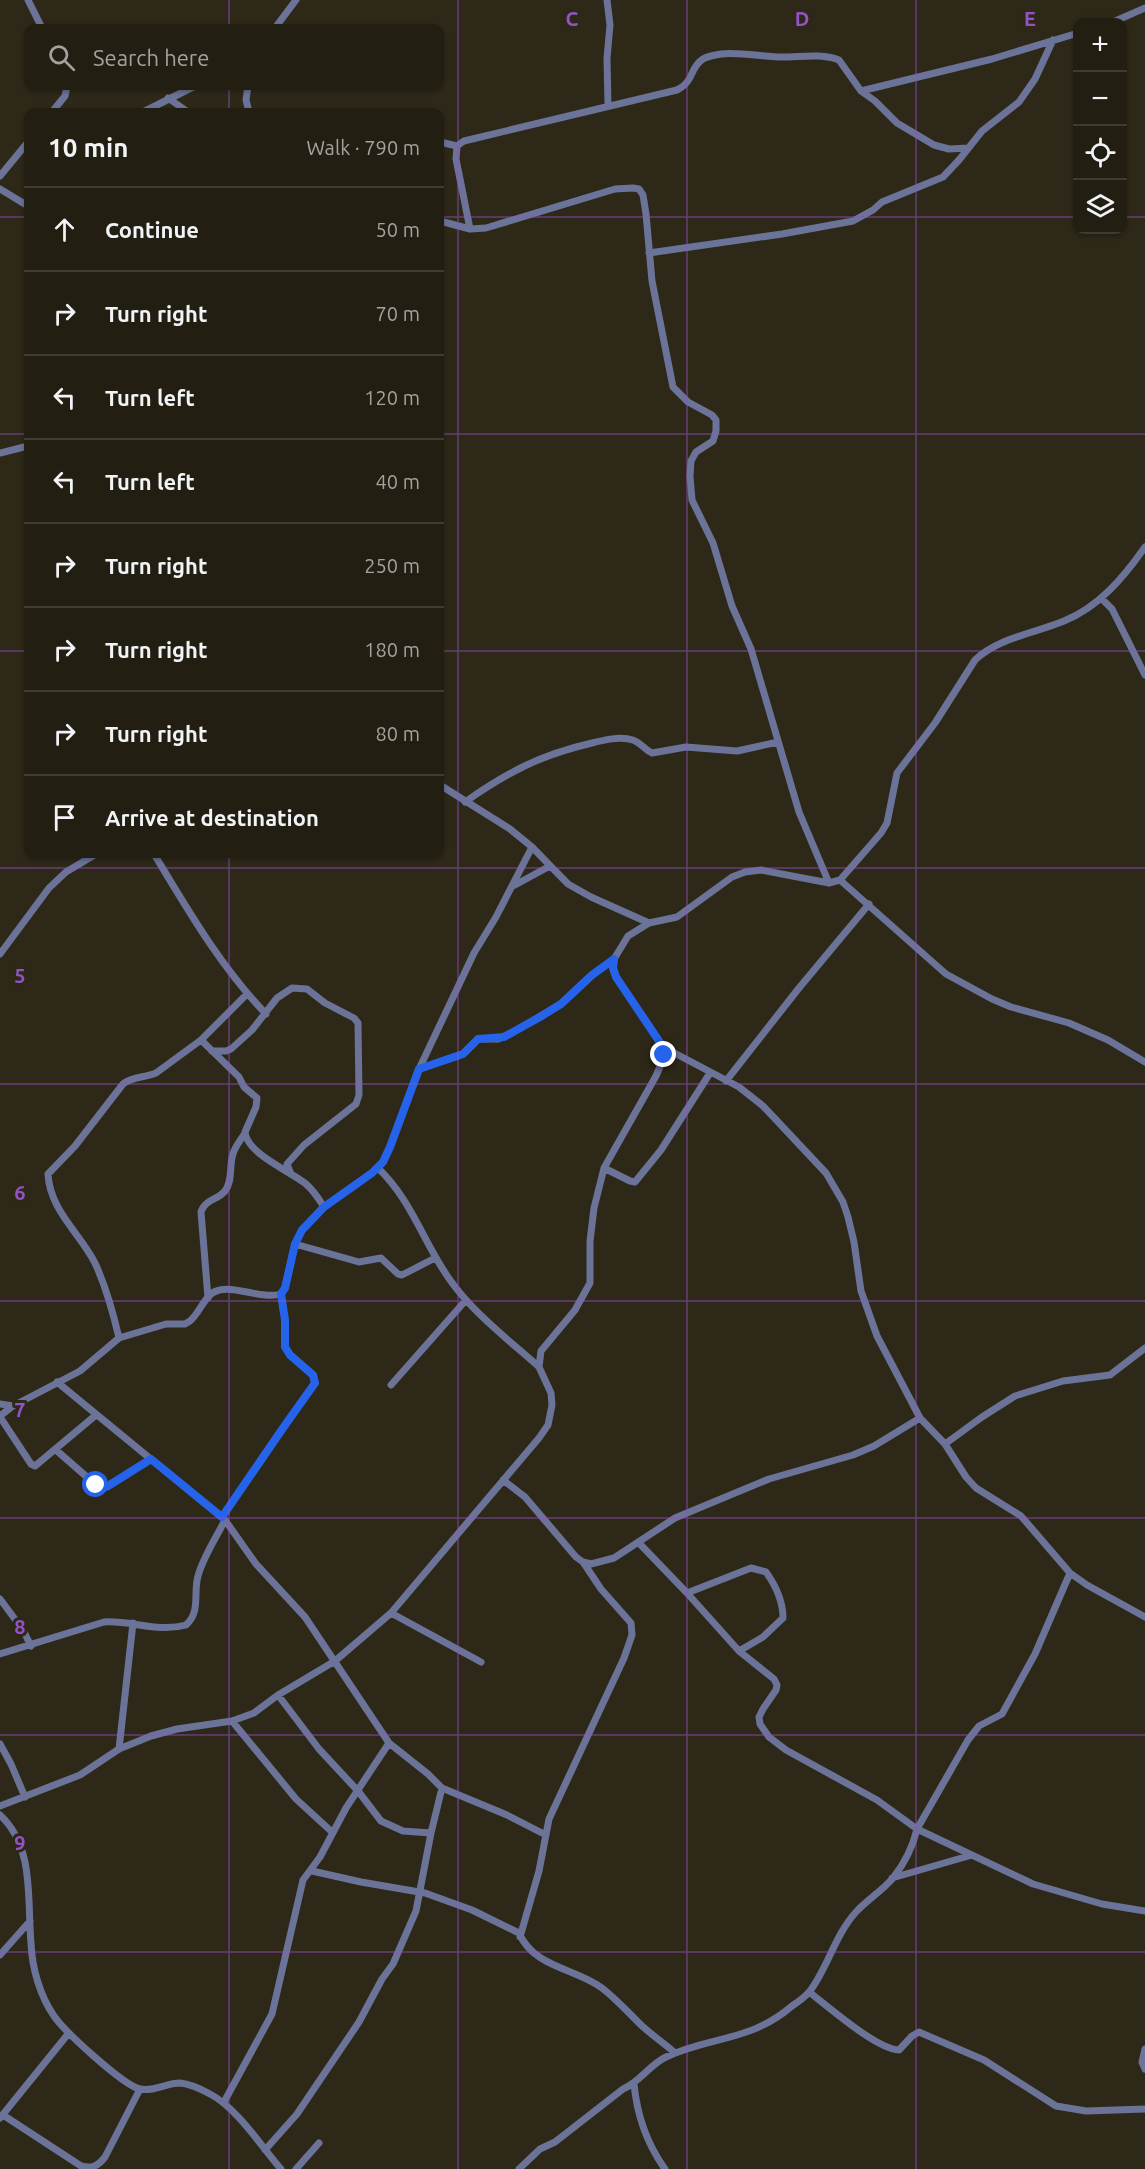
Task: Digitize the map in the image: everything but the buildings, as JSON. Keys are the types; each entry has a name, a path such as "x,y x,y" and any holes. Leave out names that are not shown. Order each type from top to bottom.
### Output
{"street":[{"path":"28,0 40,24"},
{"path":"278,24 296,0"},
{"path":"607,0 610,24 607,58 608,106"},
{"path":"1122,18 1145,8"},
{"path":"861,91 992,59 1073,34"},
{"path":"649,253 782,234 854,220 882,202 943,177 982,131 1019,102 1035,79 1053,40"},
{"path":"444,143 457,146 464,141 677,90 686,85 698,63 706,57 723,54 834,58 842,62 861,91 875,101 897,123 934,145 949,149 968,148"},
{"path":"55,108 65,96 66,90"},
{"path":"150,108 186,90"},
{"path":"247,90 248,108"},
{"path":"168,98 182,108"},
{"path":"457,146 456,159 470,229"},
{"path":"0,176 24,147"},
{"path":"0,189 24,204"},
{"path":"444,222 470,229 486,228 615,189 639,189 643,195 652,281 673,387 688,402 712,415 716,420 713,441 696,452 691,461 692,500 713,543 732,606 751,649 800,812 829,883"},
{"path":"0,453 24,447"},
{"path":"419,1069 463,1054 478,1039 498,1039 512,1033 561,1004 592,975 614,959 628,936 649,923 677,918 732,877 745,872 761,870 829,883 840,880 881,833 887,823 897,773 935,723 975,660 983,652 1011,639 1065,621 1090,607 1126,574 1145,547"},
{"path":"1101,598 1112,609 1145,675"},
{"path":"465,802 521,766 562,751 609,739 632,739 652,753 686,747 744,751 778,742"},
{"path":"444,788 485,812 532,847 550,867 577,890 649,923"},
{"path":"0,1654 104,1622 170,1628 186,1626 189,1623 196,1604 196,1583 201,1567 224,1519 315,1383 313,1375 290,1355 285,1347 285,1320 281,1294 285,1288 295,1244 310,1221 324,1207 378,1168 390,1147 419,1069 474,953 513,886 532,847"},
{"path":"0,954 49,888 66,872 89,858"},
{"path":"156,858 202,934 247,994 266,1014"},
{"path":"513,886 550,867"},
{"path":"840,880 946,974 992,999 1011,1007 1069,1023 1108,1040 1144,1060"},
{"path":"726,1080 869,904"},
{"path":"539,1367 541,1351 575,1310 590,1283 590,1241 594,1208 604,1168 663,1063 663,1047 616,977 613,968 614,959"},
{"path":"212,1051 231,1049 252,1030 277,998 297,987 307,988 325,1003 354,1018 359,1027 356,1104 295,1153 287,1164 291,1174"},
{"path":"119,1338 110,1302 94,1262 61,1214 50,1189 48,1174 82,1138 123,1084 129,1080 156,1073 201,1040 247,994"},
{"path":"201,1040 257,1098 256,1107 245,1133 233,1152 226,1191 208,1201 201,1212 208,1298"},
{"path":"663,1047 739,1087 763,1106 817,1161 843,1202 855,1242 861,1291 868,1314 901,1384 921,1418 945,1444 975,1488 1021,1516 1070,1573 1145,1617"},
{"path":"604,1168 635,1182 661,1150 710,1073"},
{"path":"245,1133 248,1140 262,1155 308,1186 324,1207"},
{"path":"0,1806 80,1775 118,1749 151,1736 177,1729 232,1721 254,1713 278,1695 335,1661 391,1613 548,1425 552,1405 551,1393 539,1367 466,1300 435,1258 400,1192 378,1168"},
{"path":"295,1244 359,1262 381,1258 402,1275 435,1258"},
{"path":"96,1415 39,1464 31,1464 0,1416 13,1406 80,1371 119,1338 166,1324 185,1324 194,1318 216,1291 225,1289 264,1295 281,1294"},
{"path":"391,1385 466,1300"},
{"path":"945,1444 982,1416 1015,1396 1063,1381 1110,1375 1145,1348"},
{"path":"57,1382 224,1519 256,1564 304,1617 389,1743 442,1788 507,1815 546,1835"},
{"path":"0,1404 13,1406"},
{"path":"583,1562 601,1563 614,1558 685,1514 769,1479 853,1455 874,1446 921,1418"},
{"path":"56,1450 96,1485 103,1488 151,1459"},
{"path":"503,1480 525,1497 576,1557 583,1562 601,1589 628,1618 633,1629 624,1659 549,1819 520,1936"},
{"path":"638,1542 739,1652 774,1679 777,1685 759,1717 760,1724 770,1737 786,1750 877,1800 917,1829 1050,1890 1119,1908 1145,1911"},
{"path":"687,1593 751,1569 766,1572 775,1583 780,1596 783,1617 763,1637 739,1652"},
{"path":"519,2169 540,2149 555,2142 634,2084 651,2065 675,2053 752,2032 780,2017 809,1992 854,1913 892,1878 968,1740 979,1726 1002,1714 1035,1654 1070,1573"},
{"path":"0,1599 23,1630 31,1646"},
{"path":"391,1613 480,1662"},
{"path":"118,1749 133,1623"},
{"path":"278,1695 320,1749 358,1791 374,1814 392,1827 404,1831 431,1833"},
{"path":"232,1721 296,1799 332,1832"},
{"path":"224,2102 272,2014 302,1883 389,1743"},
{"path":"0,1744 25,1797"},
{"path":"265,2150 297,2114 359,2022 400,1948 416,1911 442,1788"},
{"path":"0,1815 10,1824 24,1854 34,1966 41,1989 53,2015 68,2034 84,2045 122,2080 140,2090 151,2090 180,2083 194,2086 224,2102 281,2169"},
{"path":"892,1878 972,1855"},
{"path":"312,1870 419,1892 472,1910 519,1933 543,1960 600,1986 626,2008 640,2025 675,2053"},
{"path":"0,1955 30,1921"},
{"path":"809,1992 861,2031 891,2050 899,2050 919,2032 984,2060 1056,2106 1086,2111 1145,2109"},
{"path":"68,2034 2,2116 81,2166 91,2168 101,2163 105,2157 140,2090"},
{"path":"1145,2049 1142,2062 1145,2069"},
{"path":"634,2084 645,2132 656,2157 665,2169"},
{"path":"297,2169 320,2143"}],"route":[{"path":"96,1485 103,1488 108,1486 151,1459 222,1517 313,1388 316,1380 287,1352 285,1347 285,1320 281,1294 285,1288 295,1244 302,1230 324,1207 383,1162 419,1069 467,1052 478,1039 498,1039 512,1033 561,1004 592,975 614,959 613,968 620,985 663,1047 664,1055"}]}
